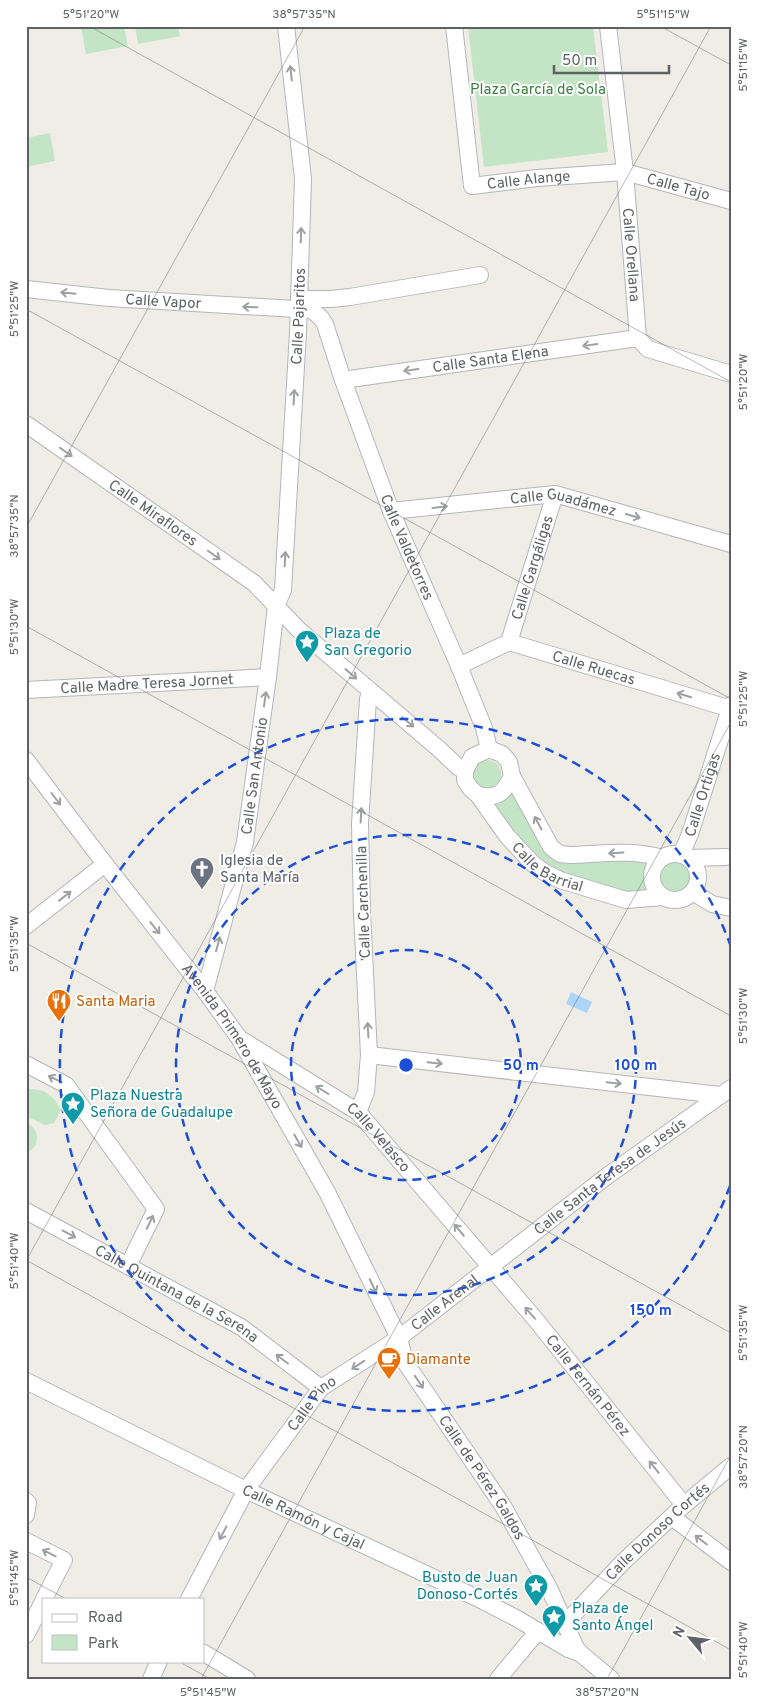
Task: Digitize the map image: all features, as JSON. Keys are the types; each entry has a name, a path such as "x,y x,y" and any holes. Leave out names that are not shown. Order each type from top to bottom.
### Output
{"street":[{"name":"Calle Pajaritos","path":"276,606 283,590 298,332 303,179 286,26"},
{"name":"Calle Alange","path":"454,26 472,186 537,178 625,172"},
{"name":"Calle Orellana","path":"608,26 625,172 638,338"},
{"name":"Calle Tajo","path":"625,172 731,201"},
{"name":"Calle Vapor","path":"26,289 119,299 299,304 480,275"},
{"name":"Calle Valdetorres","path":"299,304 312,310 325,324 343,380 391,511 484,728 496,752 509,762 512,776 552,847 560,854 635,852 648,853 662,858"},
{"path":"298,332 316,328 331,344"},
{"path":"638,338 648,349 731,374"},
{"name":"Calle Santa Elena","path":"343,380 638,338"},
{"name":"Calle Miraflores","path":"26,424 254,583 276,606"},
{"name":"Calle Guadámez","path":"391,511 555,494 731,544"},
{"name":"Calle Gargáligas","path":"509,642 555,494"},
{"path":"276,606 298,629 370,691"},
{"path":"268,676 276,606"},
{"path":"272,636 282,629 298,629"},
{"path":"459,666 509,642"},
{"name":"Calle Ruecas","path":"509,642 730,708"},
{"name":"Calle Madre Teresa Jornet","path":"26,690 268,676"},
{"name":"Calle San Antonio","path":"205,991 245,842 268,676"},
{"name":"Calle Barrial","path":"370,691 458,767 465,776 470,788 478,795 507,836 532,863 544,872 560,880 626,900 663,897"},
{"name":"Calle Carchenilla","path":"358,1112 366,1092 370,1055 362,912 360,824 370,691"},
{"name":"Calle Ortigas","path":"689,861 690,834 730,708"},
{"path":"465,776 472,757 496,752"},
{"name":"Avenida Primero de Mayo","path":"26,760 205,991 239,1038 327,1192 399,1338"},
{"path":"478,795 489,797 499,794 506,789 512,776"},
{"path":"689,861 698,881 692,892 682,899 668,900 657,892 651,878 652,870 662,858 675,854 689,861 728,857"},
{"path":"26,926 105,864"},
{"path":"692,892 712,904 731,908"},
{"path":"190,972 212,965"},
{"name":"Calle Velasco","path":"239,1038 358,1112 491,1267"},
{"path":"370,1055 725,1091"},
{"path":"26,1064 66,1085 156,1209 128,1266"},
{"name":"Calle Santa Teresa de Jesús","path":"491,1267 607,1176 725,1091"},
{"name":"Calle Quintana de la Serena","path":"26,1212 241,1327 321,1388"},
{"name":"Calle Arenal","path":"399,1338 491,1267"},
{"name":"Calle Fernán Pérez","path":"491,1267 536,1320 684,1505"},
{"name":"Calle Pino","path":"190,1598 246,1490 321,1388 399,1338"},
{"name":"Calle de Pérez Galdos","path":"399,1338 405,1362 503,1506 564,1619 580,1654"},
{"name":"Calle Ramón y Cajal","path":"26,1381 246,1490 477,1598 580,1654"},
{"name":"Calle Donoso Cortés","path":"564,1619 572,1616 613,1572 684,1505 731,1466"},
{"path":"672,1518 731,1562"},
{"path":"26,1541 64,1560 45,1598"},
{"path":"26,1636 42,1604"},
{"path":"498,1679 538,1631"},
{"path":"205,1654 247,1679"},
{"path":"580,1654 611,1679"},
{"path":"151,1679 159,1662"}],"green space":[{"path":"81,26 124,26 128,46 86,54"},
{"path":"135,26 178,26 180,36 138,44"},
{"name":"Plaza García de Sola","path":"468,26 593,26 608,152 484,167"},
{"path":"50,133 55,161 26,167 26,138"},
{"path":"487,760 497,764 501,774 497,784 487,788 477,784 473,774 477,764"},
{"path":"515,787 545,844 654,860 649,868 647,877 652,895 630,894 567,875 536,857 510,831 493,804"},
{"path":"675,862 681,863 686,867 690,872 690,884 686,889 681,893 675,894 669,893 664,889 660,884 659,878 660,872 664,867 669,863"},
{"path":"26,1090 45,1092 56,1101 61,1110 54,1123 45,1125 26,1116"},
{"path":"26,1123 35,1129 37,1139 35,1146 26,1154"}],"water":[{"path":"571,992 592,1002 587,1013 566,1004"}],"place":[{"name":"Plaza de San Gregorio","path":"307,663"},
{"name":"Iglesia de Santa María","path":"202,890"},
{"name":"Santa Maria","path":"59,1022"},
{"name":"Plaza Nuestra Señora de Guadalupe","path":"73,1125"},
{"name":"Diamante","path":"389,1380"},
{"name":"Busto de Juan Donoso-Cortés","path":"536,1607"},
{"name":"Plaza de Santo Ángel","path":"554,1638"}]}
